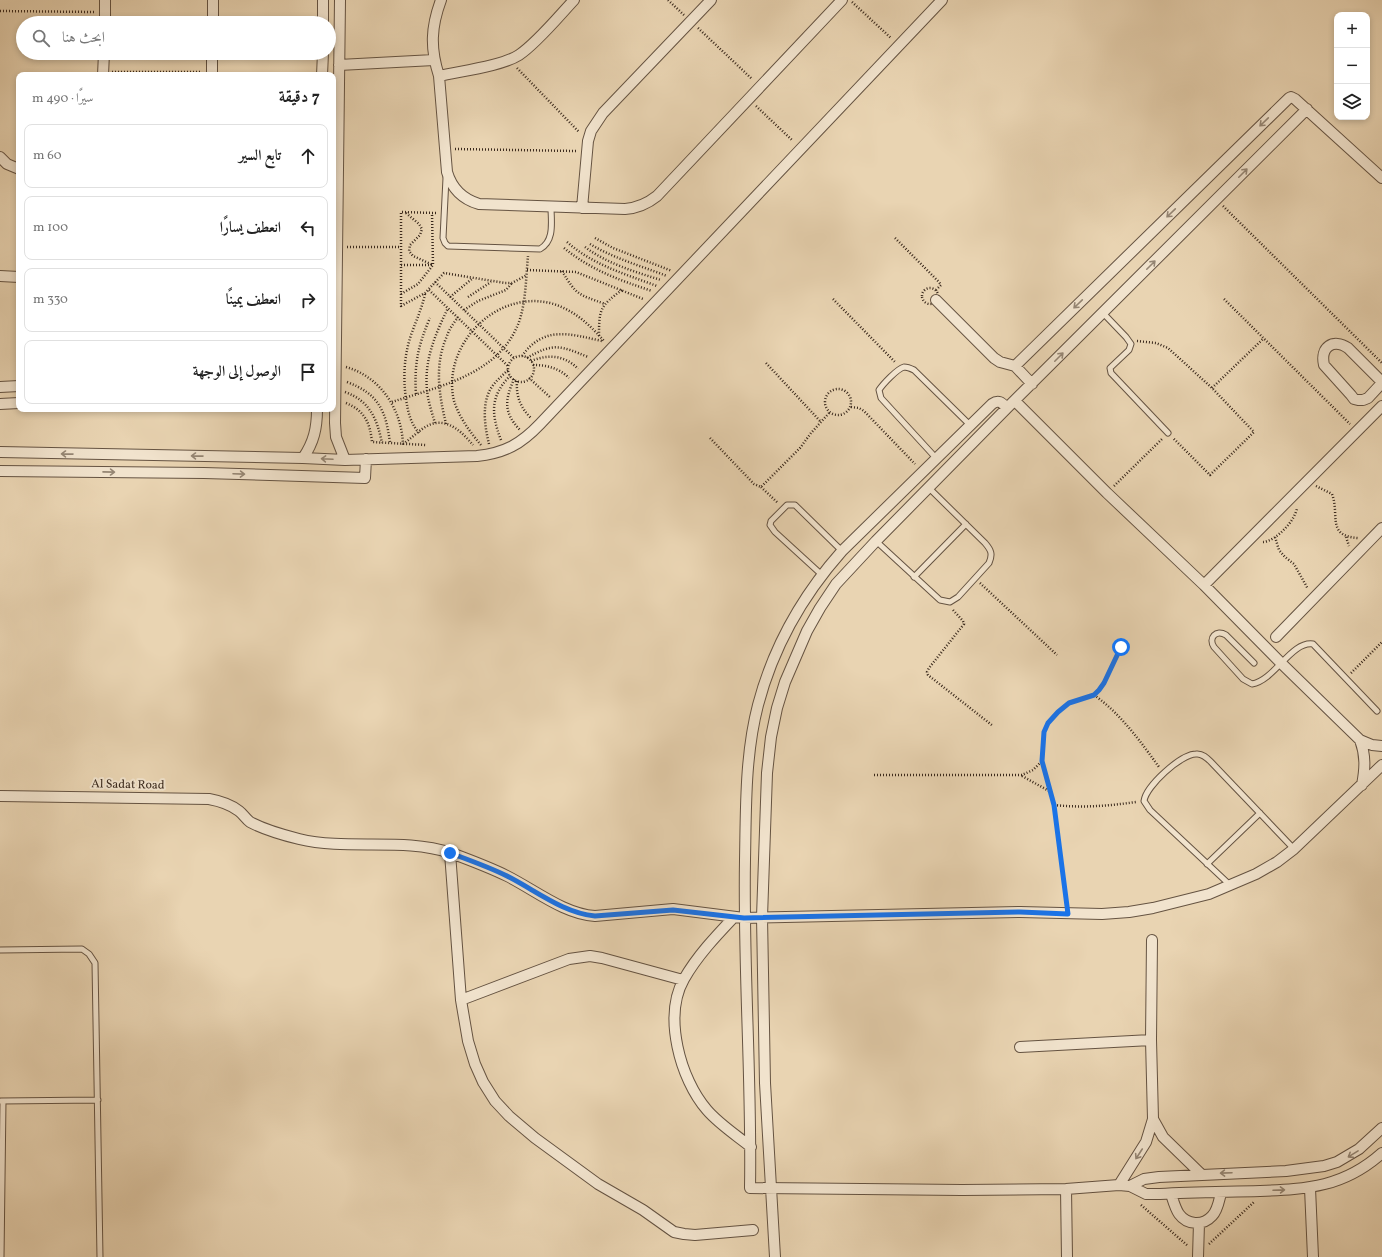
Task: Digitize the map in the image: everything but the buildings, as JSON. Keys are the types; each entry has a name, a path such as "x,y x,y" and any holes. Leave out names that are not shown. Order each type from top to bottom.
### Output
{"street":[{"path":"105,0 105,16"},
{"path":"213,0 213,16"},
{"path":"323,0 323,16"},
{"path":"336,306 340,0"},
{"path":"441,0 436,13 432,44 434,60 439,76 447,172 455,190 470,202 479,204 582,208 634,208 650,202 842,0"},
{"path":"439,76 508,60 519,55 528,49 574,0"},
{"path":"582,208 586,152 588,141 594,126 603,113 711,0"},
{"path":"0,452 345,460 464,457 490,454 505,450 521,441 540,424 942,0"},
{"path":"103,72 104,60"},
{"path":"212,60 212,72"},
{"path":"322,72 323,60"},
{"path":"339,65 434,60"},
{"path":"1015,366 1291,97 1307,109 1382,178"},
{"path":"774,1257 765,1083 762,917 767,773 771,737 777,708 794,659 807,631 836,584 876,541 1307,109"},
{"path":"0,157 7,164 16,168"},
{"path":"0,276 16,276"},
{"path":"936,295 997,361 1015,366 1032,384"},
{"path":"1342,344 1348,348 1382,383 1368,398 1363,400 1354,399 1324,365 1322,358 1324,351 1329,346 1342,344"},
{"path":"0,387 16,386"},
{"path":"1382,746 1372,745 1360,740 1204,585 1107,493 1011,405 995,402 842,551 804,600 788,627 777,651 758,704 752,734 747,772 744,918 751,1147 750,1188 962,1190 1066,1189 1119,1185 1130,1186 1146,1194 1221,1193 1310,1188 1345,1178 1366,1166 1382,1153"},
{"path":"0,404 16,403"},
{"path":"1204,585 1382,406"},
{"path":"303,458 314,437 317,423 317,412"},
{"path":"335,412 336,437 345,460"},
{"path":"317,423 335,423"},
{"path":"0,471 204,473 365,478 366,459"},
{"path":"1276,637 1382,528"},
{"path":"1360,740 1364,750 1365,760 1362,785"},
{"name":"Al Sadat Road","path":"0,796 209,799 231,806 249,821 285,835 323,844 417,846 450,853 507,876 566,908 585,915 595,916 673,910 744,918 1020,912 1102,914 1153,908 1209,894 1230,886 1270,866 1294,849 1382,765"},
{"path":"450,853 461,1000 468,1041 475,1064 483,1082 495,1101 509,1116 535,1138 598,1184 643,1210 674,1232 695,1235 753,1230"},
{"path":"734,917 703,952 683,980 677,998 674,1017 677,1050 694,1092 707,1111 751,1147"},
{"path":"1119,1185 1146,1142 1153,1119 1151,1040 1152,940"},
{"path":"461,1000 580,956 590,956 611,960 683,980"},
{"path":"1020,1047 1151,1040"},
{"path":"1153,1119 1163,1137 1201,1174"},
{"path":"1130,1186 1144,1179 1201,1174 1286,1171 1324,1166 1337,1162 1354,1153 1382,1128"},
{"path":"1310,1188 1312,1257"},
{"path":"1066,1189 1067,1257"},
{"path":"1171,1194 1180,1215 1185,1220 1192,1223 1199,1223 1206,1221 1217,1210 1221,1193"},
{"path":"1198,1257 1199,1223"}],"lane":[{"path":"447,172 443,238 448,246 540,249 548,243 550,237 551,207"},
{"path":"1103,313 1129,341 1131,347 1112,366 1110,370 1168,433"},
{"path":"936,458 884,402 879,394 879,390 882,386 901,368 906,367 914,370 970,425"},
{"path":"876,541 935,597 950,602 954,600 989,563 992,557 992,552 985,543 929,488"},
{"path":"822,575 772,528 770,525 771,521 787,505 795,505 842,551"},
{"path":"914,577 966,524"},
{"path":"1254,663 1222,632 1217,633 1211,639 1214,647 1243,679 1256,683 1262,680 1300,647 1308,643 1313,644 1377,711"},
{"path":"1230,886 1150,810 1144,801 1148,790 1164,774 1185,757 1200,754 1212,763 1294,849"},
{"path":"1207,864 1260,814"},
{"path":"0,950 82,949 89,954 95,963 100,1257"},
{"path":"1,1257 1,1101 98,1100"}],"path":[{"path":"668,0 760,87"},
{"path":"850,0 899,45"},
{"path":"0,11 105,12"},
{"path":"508,60 588,141"},
{"path":"748,99 801,148"},
{"path":"445,149 586,152"},
{"path":"1217,199 1382,363"},
{"path":"444,213 401,212 401,306 429,290 444,273 492,282 512,283"},
{"path":"406,212 419,224 422,229 420,235 410,245 409,251 413,256 433,265"},
{"path":"401,294 418,284 433,265 432,213"},
{"path":"595,238 612,248 646,260 672,285"},
{"path":"895,238 939,282 941,285 936,295"},
{"path":"567,242 580,253 592,260 622,274 672,285"},
{"path":"590,244 672,285"},
{"path":"337,246 401,247"},
{"path":"585,247 607,260 672,285"},
{"path":"564,248 580,260 618,280 672,285"},
{"path":"392,402 452,383 470,375 497,355 516,328 524,302 528,249"},
{"path":"401,265 433,265"},
{"path":"527,270 576,272 654,304"},
{"path":"562,271 576,292 582,296 604,304"},
{"path":"464,310 478,301 506,290 512,283 527,275"},
{"path":"450,297 474,278"},
{"path":"435,282 514,358"},
{"path":"468,297 492,282"},
{"path":"429,290 508,366"},
{"path":"600,337 600,313 604,304 623,290"},
{"path":"418,432 410,421 404,383 410,337 422,307 425,293"},
{"path":"1224,298 1357,431"},
{"path":"834,299 901,368"},
{"path":"490,454 480,444 464,423 454,400 452,383 457,356 478,324 503,308 524,302 539,302 561,306 580,317 600,337 610,350"},
{"path":"435,423 427,391 427,372 429,355 436,333 448,308"},
{"path":"446,424 438,387 440,354 447,335 458,317"},
{"path":"416,394 417,354 430,318"},
{"path":"522,356 532,343 542,337 575,335 603,341"},
{"path":"1212,388 1264,338"},
{"path":"1107,493 1168,433 1210,476 1254,432 1212,388 1168,348 1156,343 1129,341"},
{"path":"527,358 546,348 556,347 571,350 599,361"},
{"path":"522,356 527,358 533,365 530,378 526,380 515,380 510,376 508,366 514,358 522,356"},
{"path":"531,361 545,357 559,357 569,361 585,376"},
{"path":"766,363 821,422"},
{"path":"336,365 352,369 367,377 381,388 392,402 401,425 403,445"},
{"path":"533,365 542,365 558,370 566,374 576,386"},
{"path":"490,454 486,424 487,401 495,383 508,370"},
{"path":"505,450 496,426 494,411 497,394 500,387 510,376"},
{"path":"336,377 357,386 378,401 388,427 390,444"},
{"path":"530,378 558,405"},
{"path":"515,380 516,390 521,406 532,419 540,424"},
{"path":"515,380 508,393 506,400 507,405 512,420 527,436"},
{"path":"838,389 843,390 847,393 852,402 851,407 844,414 839,415 830,412 827,408 826,398 829,394 838,389"},
{"path":"336,394 352,395 368,407 374,415 379,427 382,443"},
{"path":"336,395 361,412 368,421 372,442 403,445 426,445"},
{"path":"851,407 864,410 922,472"},
{"path":"761,486 800,448 830,412"},
{"path":"403,445 418,432 435,423 446,424 457,430 473,445"},
{"path":"710,438 754,484 761,486 784,508"},
{"path":"465,445 480,444"},
{"path":"1307,482 1332,494 1338,530 1342,535 1346,537 1372,538"},
{"path":"1276,537 1279,550 1294,564 1313,599"},
{"path":"975,578 1058,655"},
{"path":"944,601 960,617 964,624 927,672 993,726"},
{"path":"1346,679 1382,642"},
{"path":"1068,914 1054,805 1042,761 1044,732 1048,723 1069,703 1094,695 1104,683 1121,647"},
{"path":"1094,695 1113,710 1122,720 1164,774"},
{"path":"874,774 1022,775 1033,770 1042,761"},
{"path":"1022,775 1049,791"},
{"path":"1054,805 1091,807 1144,801"}],"route":[{"path":"450,853 471,860 507,876 575,912 595,916 661,910 689,911 744,918 1020,912 1068,914 1054,805 1042,761 1042,741 1048,723 1058,712 1069,703 1078,699 1088,698 1099,690 1104,683 1121,647"}]}
